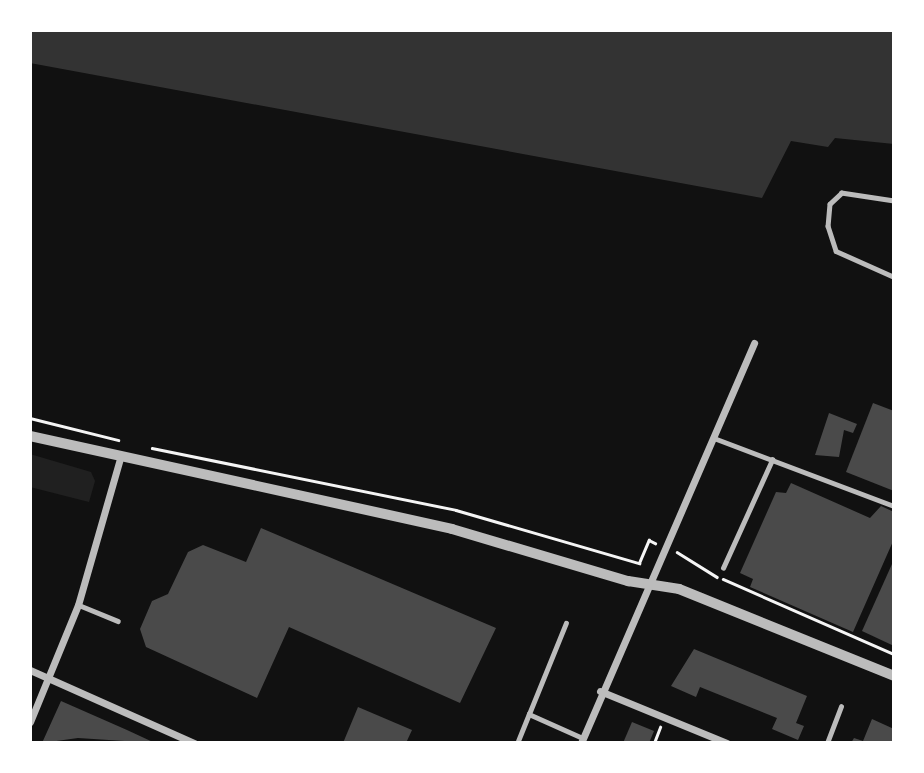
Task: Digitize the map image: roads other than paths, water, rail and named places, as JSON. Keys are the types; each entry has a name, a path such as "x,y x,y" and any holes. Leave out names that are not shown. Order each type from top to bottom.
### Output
{"street":[{"path":"582,741 600,691 754,343"},
{"path":"30,436 120,459 458,530 649,584 709,597 894,676"},
{"path":"30,722 78,605 120,459"},
{"path":"30,670 194,743"},
{"path":"600,691 727,743"}],"lane":[{"path":"894,201 842,193 830,204 828,226 836,251 894,277"},
{"path":"713,438 894,506"},
{"path":"723,568 772,460"},
{"path":"78,605 118,621"},
{"path":"518,741 566,624"},
{"path":"827,743 841,708"},
{"path":"529,714 582,741"}]}
